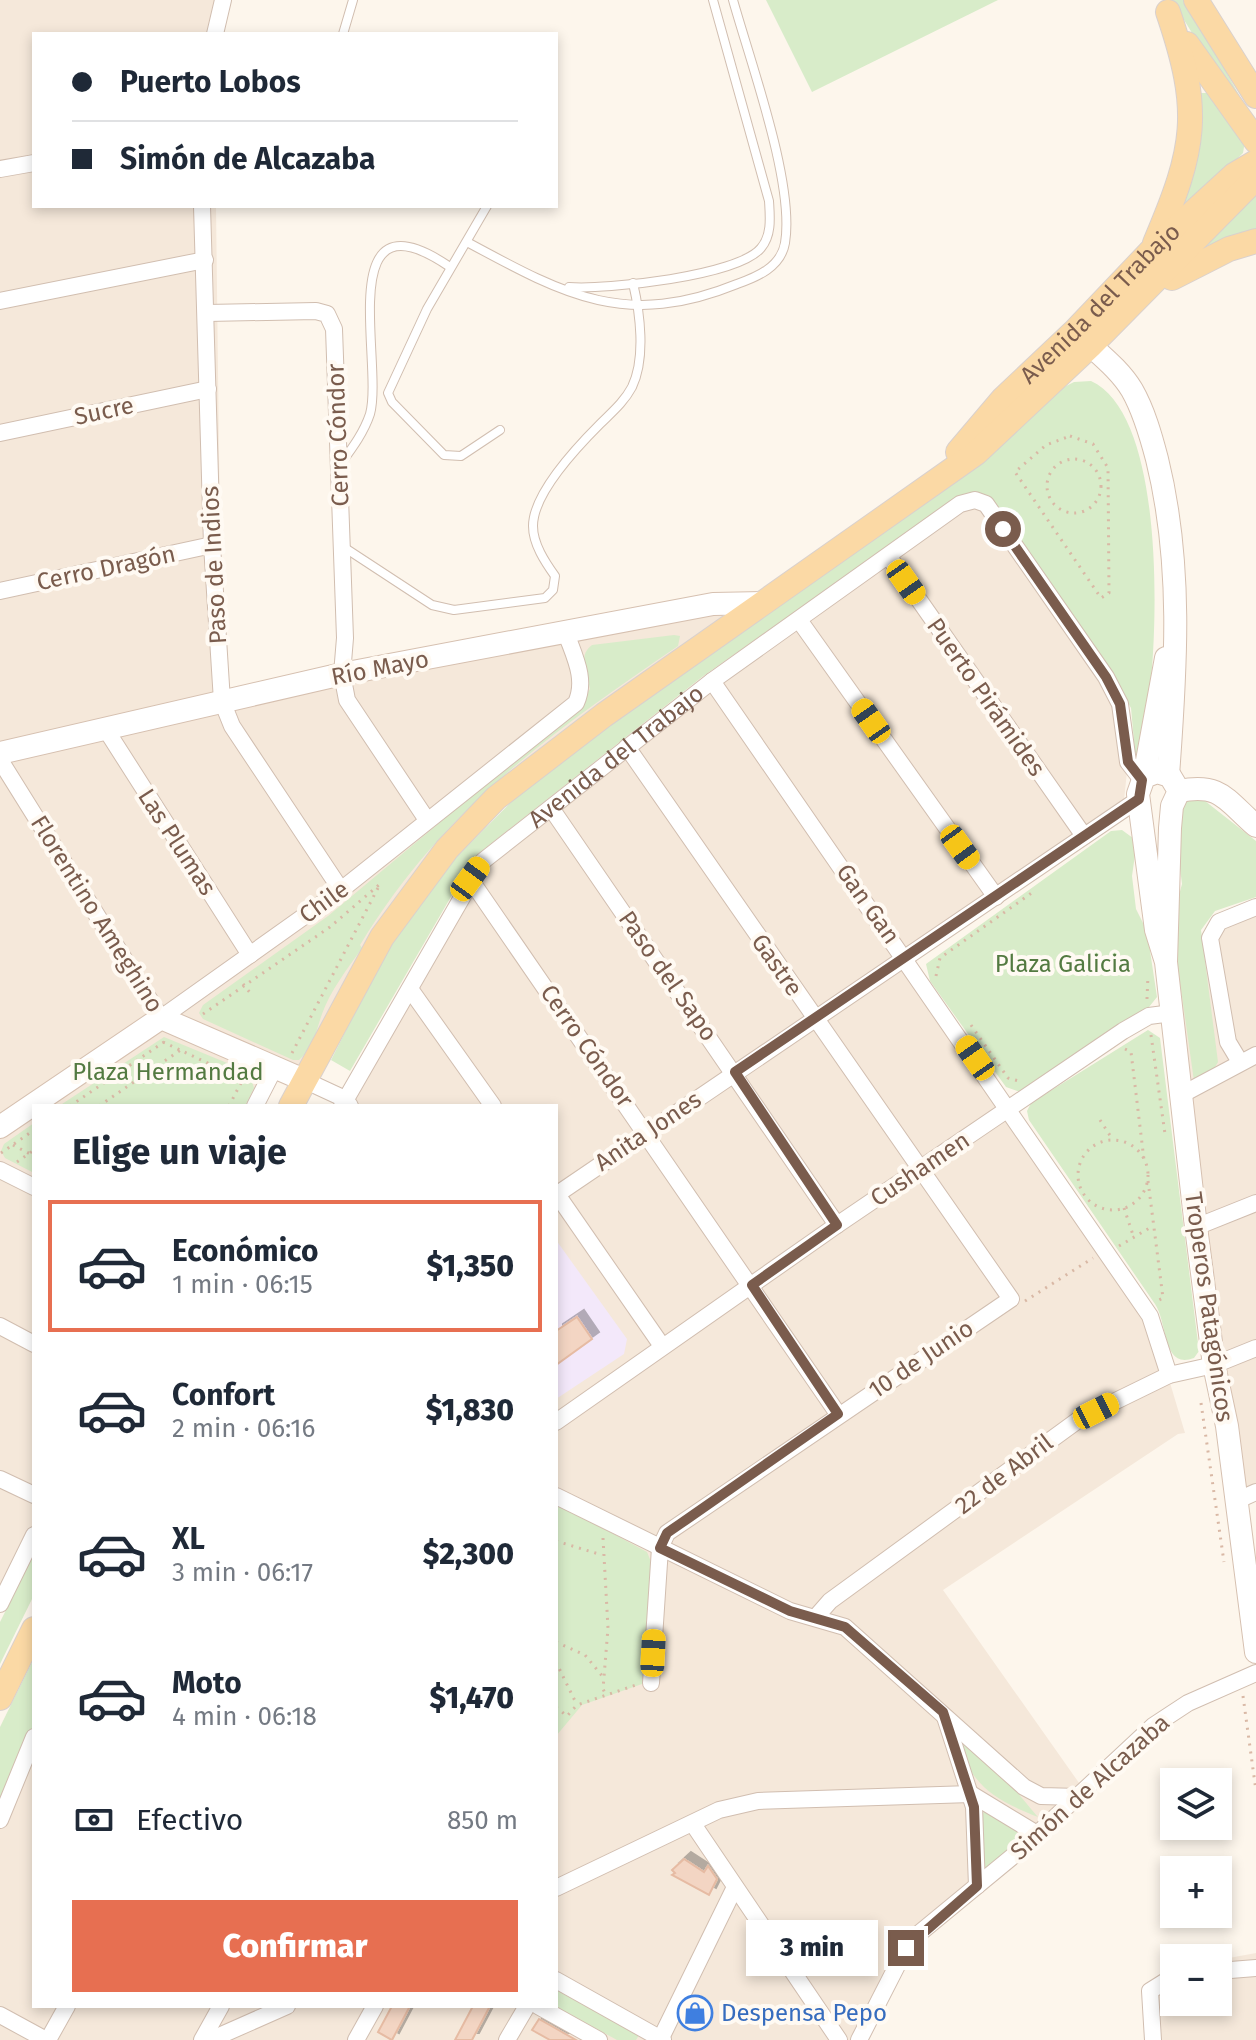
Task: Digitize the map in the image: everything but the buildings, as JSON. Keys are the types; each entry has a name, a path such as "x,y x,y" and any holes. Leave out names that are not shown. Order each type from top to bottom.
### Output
{"main road":[{"path":"1196,0 1256,106"},
{"path":"1165,6 1196,59 1256,141"},
{"path":"1152,250 1177,192 1190,146 1187,68 1165,6"},
{"path":"1238,72 1256,96"},
{"name":"Avenida del Trabajo","path":"291,1104 287,1073 420,882 474,819 496,798 604,715 976,453 1082,339 1152,250 1234,175 1256,162"},
{"name":"Avenida del Trabajo","path":"1082,339 1136,300 1244,194 1256,178"},
{"path":"1136,300 1192,265 1256,241"},
{"name":"Troperos Patagónicos","path":"1082,339 1155,451 1175,550 1173,791 1166,962 1214,1365 1246,1496 1255,1638"},
{"name":"Río Mayo","path":"0,753 342,674 713,604 763,603"},
{"name":"Troperos Patagónicos","path":"1166,962 1156,930 1141,790 1156,699 1174,625"},
{"path":"1173,791 1157,772 1141,790 1152,812 1173,791 1203,786 1216,791 1256,826"},
{"name":"Florentino Ameghino","path":"161,1018 189,1038 254,1058 287,1073"},
{"name":"Chile","path":"48,1104 161,1018"},
{"name":"Chile","path":"6,1136 32,1116"},
{"path":"0,1698 32,1633"}],"street":[{"path":"215,32 223,0"},
{"path":"0,169 32,163"},
{"name":"Paso de Indios","path":"202,208 212,545 222,701 232,726 341,890"},
{"path":"0,301 205,260"},
{"name":"Cerro Cóndor","path":"207,313 316,311 327,314 334,329 345,638 342,674 347,700 427,820"},
{"name":"Sucre","path":"0,433 208,389"},
{"name":"Avenida del Trabajo","path":"346,1104 470,879 483,861 712,681 960,504 975,500 986,504 1106,677 1120,704 1128,762 1141,790"},
{"name":"Cerro Dragón","path":"0,591 212,545"},
{"name":"Puerto Pirámides","path":"889,557 1084,836"},
{"path":"799,620 996,897"},
{"name":"Chile","path":"161,1018 341,890 576,703 582,690 580,673 566,633"},
{"name":"Gan Gan","path":"712,681 1009,1108 1112,1244 1150,1316 1169,1375"},
{"name":"Las Plumas","path":"105,728 250,955"},
{"name":"Gastre","path":"627,747 1011,1299"},
{"name":"Florentino Ameghino","path":"0,760 161,1018"},
{"name":"Anita Jones","path":"558,1193 996,897 1084,836 1141,790"},
{"name":"Paso del Sapo","path":"551,808 735,1072 837,1225"},
{"name":"Cerro Cóndor","path":"470,879 647,1132 838,1414"},
{"path":"1240,1062 1228,1042 1210,938 1219,922 1256,907"},
{"path":"410,989 492,1104"},
{"name":"Cushamen","path":"558,1421 1009,1108 1149,1016 1172,1013"},
{"path":"1181,1095 1256,1055"},
{"path":"287,1073 346,1104"},
{"name":"Avenida del Trabajo","path":"256,1104 264,1089 287,1073"},
{"path":"0,1170 32,1186"},
{"path":"558,1197 662,1346"},
{"path":"1196,1227 1256,1203"},
{"name":"10 de Junio","path":"660,1548 667,1533 1011,1299"},
{"path":"0,1326 32,1343"},
{"name":"22 de Abril","path":"816,1617 830,1601 1061,1431 1169,1375 1214,1365 1256,1348"},
{"path":"0,1479 32,1494"},
{"path":"558,1497 790,1611 845,1627 1024,1787 1041,1796 1079,1797"},
{"path":"0,1604 32,1539"},
{"path":"652,1681 660,1548"},
{"name":"Simón de Alcazaba","path":"859,2040 906,1948 1079,1797 1153,1726 1188,1703 1256,1673"},
{"path":"943,1712 971,1794 977,1886"},
{"path":"0,1820 32,1742"},
{"path":"558,1887 719,1810 758,1801 971,1794 1037,1834"},
{"path":"693,1824 839,2040"},
{"path":"558,1981 662,2040 735,1887"},
{"path":"1232,1970 1256,1968"},
{"path":"1153,2040 1148,2005 1150,1991 1160,1985"},
{"path":"0,2015 47,2040 66,2008"},
{"path":"202,2040 220,2008"},
{"path":"210,2040 282,2008"},
{"path":"356,2040 374,2008"},
{"path":"507,2040 526,2008"},
{"path":"542,2008 599,2040"}],"lane":[{"path":"344,32 353,0"},
{"path":"560,287 697,275 755,255 768,234 769,201 713,0"},
{"path":"467,242 594,302 639,306 708,294 758,276 781,257 785,245 785,202 779,166 733,0"},
{"path":"486,208 427,309 389,390 389,399 444,455 461,456 500,430"},
{"path":"339,466 359,439 371,411 369,286 378,262 391,249 408,245 423,249 450,267"},
{"path":"342,546 432,605 454,610 545,598 553,590 555,576 535,540 533,523 542,497 562,466 623,402 634,383 639,357 639,306 633,283"}],"path":[{"path":"1082,437 1102,453 1108,468 1109,488 1109,593 1101,598 1015,472 1058,438 1082,437"},
{"path":"1072,458 1081,459 1096,470 1101,487 1100,496 1088,510 1070,514 1054,505 1046,489 1047,480 1056,465 1072,458"},
{"path":"1101,487 1109,488"},
{"path":"287,1073 380,884 394,848"},
{"path":"102,1104 330,927 380,884"},
{"path":"936,976 940,958 1037,890"},
{"path":"963,1014 1008,1078 1030,1084"},
{"path":"141,1032 163,1042 189,1038"},
{"path":"73,1104 163,1042 189,1038 243,1079 264,1089"},
{"path":"1120,1047 1131,1052 1163,1298 1156,1301"},
{"path":"230,1104 254,1058"},
{"path":"1100,1120 1113,1140"},
{"path":"0,1138 32,1130"},
{"path":"0,1154 6,1136"},
{"path":"6,1136 32,1155"},
{"path":"1093,1211 1078,1183 1080,1161 1095,1144 1113,1140 1137,1149 1144,1160"},
{"path":"1074,1182 1102,1209 1124,1208 1136,1202 1148,1181"},
{"path":"1124,1208 1134,1238"},
{"path":"1011,1299 1021,1303 1112,1244 1134,1238 1153,1226"},
{"path":"1112,1244 1126,1258"},
{"path":"601,1519 608,1628 604,1678 606,1695"},
{"path":"558,1542 604,1556"},
{"path":"558,1643 585,1655 604,1678"},
{"path":"558,1666 577,1705"},
{"path":"558,1709 567,1716 577,1705 652,1681"}],"shaded area":[{"path":"0,0 215,0 216,32 32,32 32,208 216,208 222,700 763,603 524,775 304,1080 275,1068 256,1104 32,1104 32,1539 0,1604"},
{"path":"975,500 1105,677 1128,762 1123,810 907,959 1150,1316 1185,1433 1178,1434 943,1590 1084,1790 916,1936 859,2040 0,2040 0,1820 32,1742 32,2008 558,2008 558,1104 343,1104 470,879 627,747"},
{"path":"1256,907 1256,1492 1236,1501 1166,962 1219,922"},
{"path":"558,1243 627,1339 624,1354 558,1398"},
{"path":"1256,1953 1256,2040 1153,2040 1148,2005 1160,1982 1160,2016 1232,2016 1232,1957"}],"green space":[{"path":"766,0 998,0 812,92"},
{"path":"1172,0 1186,0 1248,111 1229,94"},
{"path":"1201,93 1208,93 1245,141 1243,153 1177,218"},
{"path":"1256,194 1256,235 1205,251 1203,248"},
{"path":"1091,381 1116,402 1133,437 1145,481 1152,531 1152,675 1139,756 1135,752 1131,708 1115,680 994,504 959,497 702,677 474,857 350,1071 331,1060 387,950 435,879 522,791 1054,392 1074,382"},
{"path":"680,636 678,646 543,743 463,814 427,853 360,945 362,948 325,1005 311,1044 299,1060 203,1019 199,1013 203,1005 328,916 578,707 590,689 584,660 587,649 592,645"},
{"path":"1188,799 1205,801 1256,841 1256,897 1215,911 1201,930 1218,1062 1212,1072 1194,1081 1173,933 1173,917 1182,884 1176,837 1180,804"},
{"name":"Plaza Galicia","path":"1122,830 1137,841 1132,876 1136,909 1147,931 1157,997 1145,1012 1116,1026 1020,1092 1006,1087 930,981 926,964 1111,831"},
{"name":"Plaza Galicia","path":"1148,1030 1160,1038 1199,1351 1194,1358 1184,1360 1171,1351 1155,1304 1029,1120 1027,1111 1031,1103"},
{"name":"Plaza Hermandad","path":"164,1037 249,1072 254,1088 246,1104 62,1104"},
{"name":"Plaza Hermandad","path":"32,1124 32,1172 5,1158 1,1151 4,1144"},
{"path":"558,1504 647,1552 651,1562 642,1684 582,1705 558,1734"},
{"path":"32,1558 32,1599 0,1664 0,1622"},
{"path":"32,1662 32,1728 0,1803 0,1727"},
{"path":"954,1738 987,1760 1038,1817 1007,1803 986,1788 969,1768"},
{"path":"988,1811 1016,1827 1020,1845 984,1870 978,1814"},
{"path":"558,1991 639,2035 636,2040 617,2040 558,2008"}],"place":[{"name":"Despensa Pepo","path":"695,2013"}],"route":[{"path":"906,1948 916,1936 977,1886 974,1807 943,1712 845,1627 790,1611 660,1548 667,1533 838,1414 752,1285 837,1225 735,1072 1139,799 1138,788 1142,780 1128,762 1120,704 1106,677 1003,529"}]}
